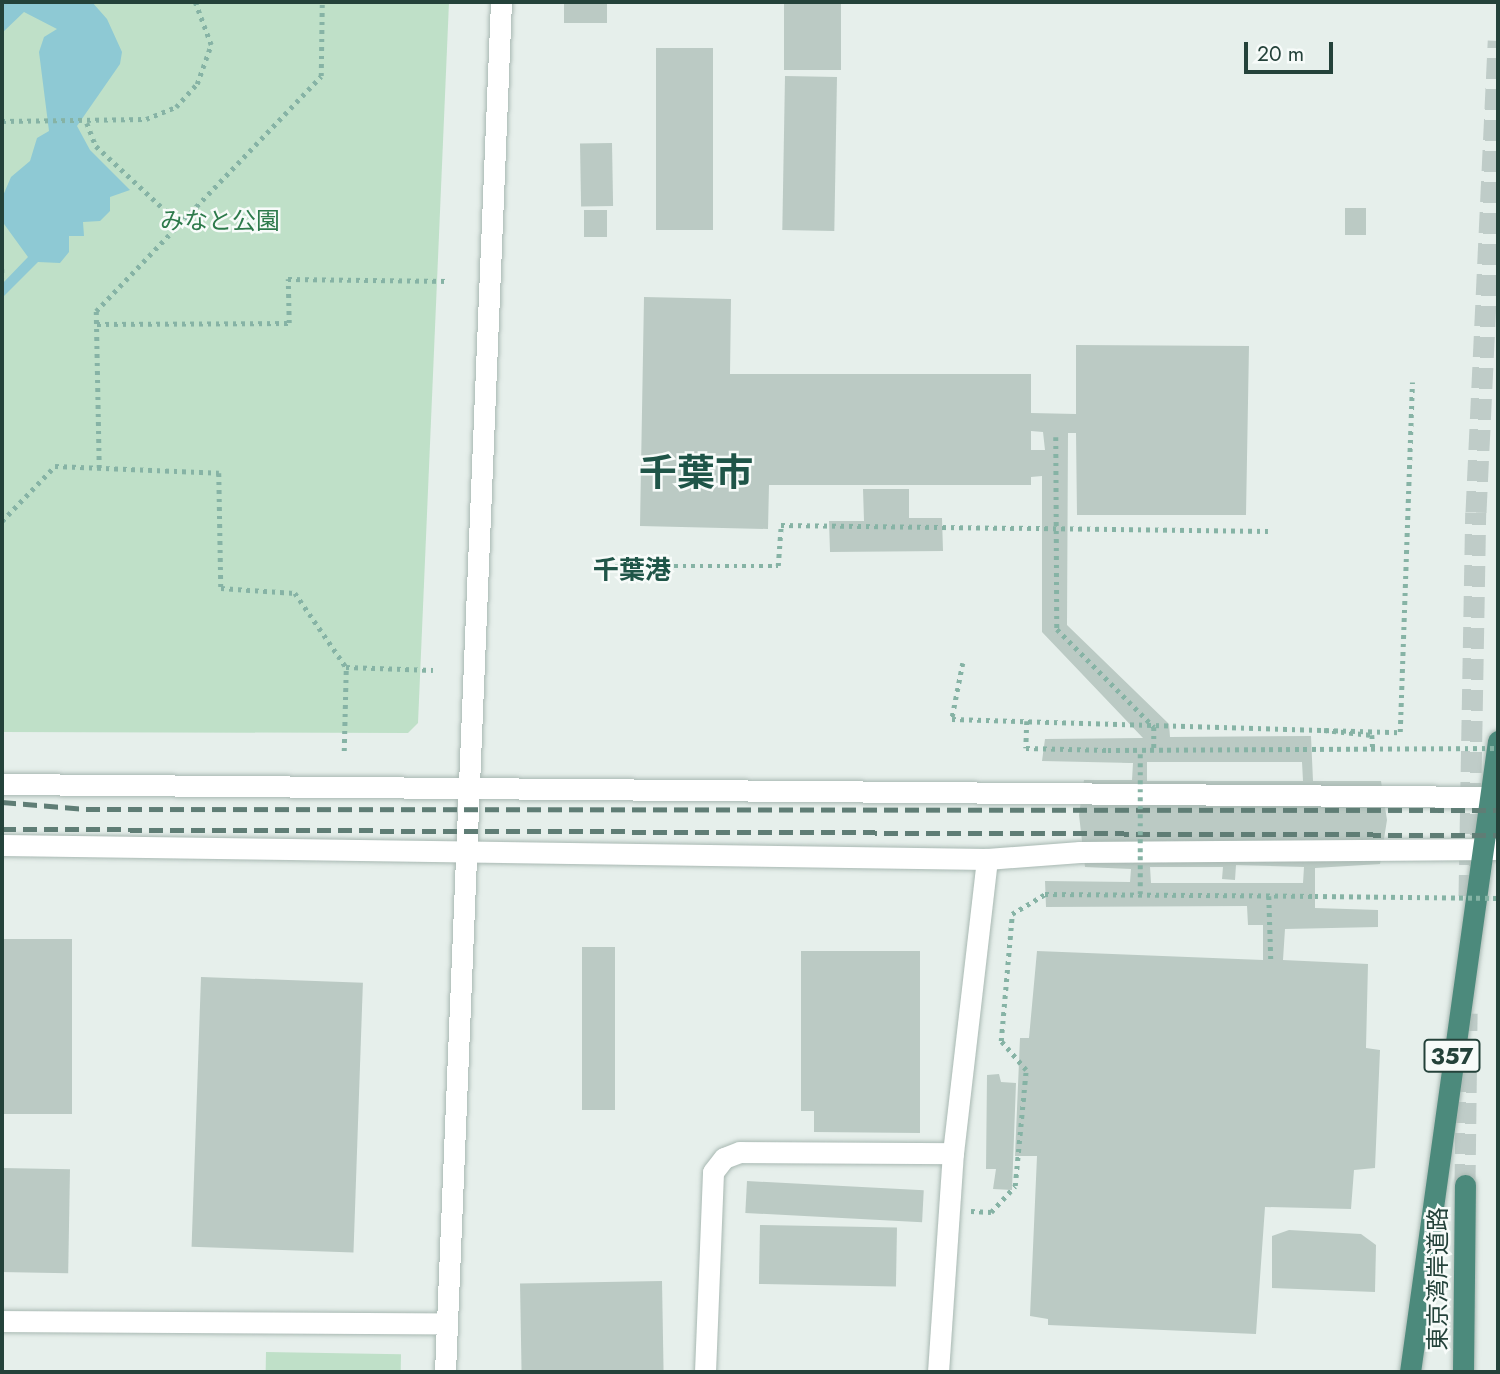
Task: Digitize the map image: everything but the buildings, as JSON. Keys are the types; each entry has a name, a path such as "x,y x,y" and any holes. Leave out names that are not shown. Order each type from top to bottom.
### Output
{"highway":[{"name":"357","path":"1410,1372 1490,850 1498,741"},
{"name":"東京湾岸道路","path":"1463,1372 1465,1185"}],"street":[{"path":"445,1372 465,784 501,2"},
{"path":"2,784 465,784 1494,797"},
{"path":"2,845 464,856 987,859 1080,852 1490,850"},
{"path":"938,1372 953,1153 987,859"},
{"path":"705,1372 713,1172 724,1158 740,1152 953,1153"},
{"path":"2,1321 447,1323"}],"path":[{"path":"2,121 87,123 157,117 185,100 211,45 195,2"},
{"path":"99,468 96,311 321,76 322,2"},
{"path":"87,123 96,146 180,224"},
{"path":"2,269 2,278"},
{"path":"97,324 289,323 288,279 449,281"},
{"path":"963,663 952,719 1399,732 1412,382"},
{"path":"1056,437 1057,629 1154,727 1154,749"},
{"path":"2,520 55,466 219,473 221,588 295,593 346,667 344,751"},
{"path":"615,566 778,566 781,525 1268,531"},
{"path":"346,667 433,670"},
{"path":"1027,721 1026,748 1498,748"},
{"path":"1324,730 1372,735 1373,749"},
{"path":"1140,750 1140,894"},
{"path":"968,1225 970,1211 990,1212 1015,1186 1026,1070 1001,1041 1007,927 1012,914 1045,894 1498,898"},
{"path":"1269,895 1271,961"}],"green space":[{"name":"みなと公園","path":"2,2 449,2 418,723 408,733 2,732"},
{"path":"266,1352 401,1354 401,1372 266,1372"}],"water":[{"path":"2,2 92,2 107,19 122,52 120,64 77,126 90,150 130,190 110,197 110,211 100,221 83,222 84,236 69,236 69,252 60,263 38,262 3,297 2,284 28,257 4,224 2,198 11,177 30,161 37,138 49,131 39,52 44,37 57,29 24,12 2,33"}],"tunnel":[{"path":"1469,896 1476,512 1498,41"},
{"path":"1465,1185 1467,1013"}],"railway":[{"path":"2,802 86,809 1498,810"},
{"path":"2,829 1498,835"}],"district":[{"name":"千葉市","path":"696,473"},
{"name":"千葉港","path":"632,571"}]}
